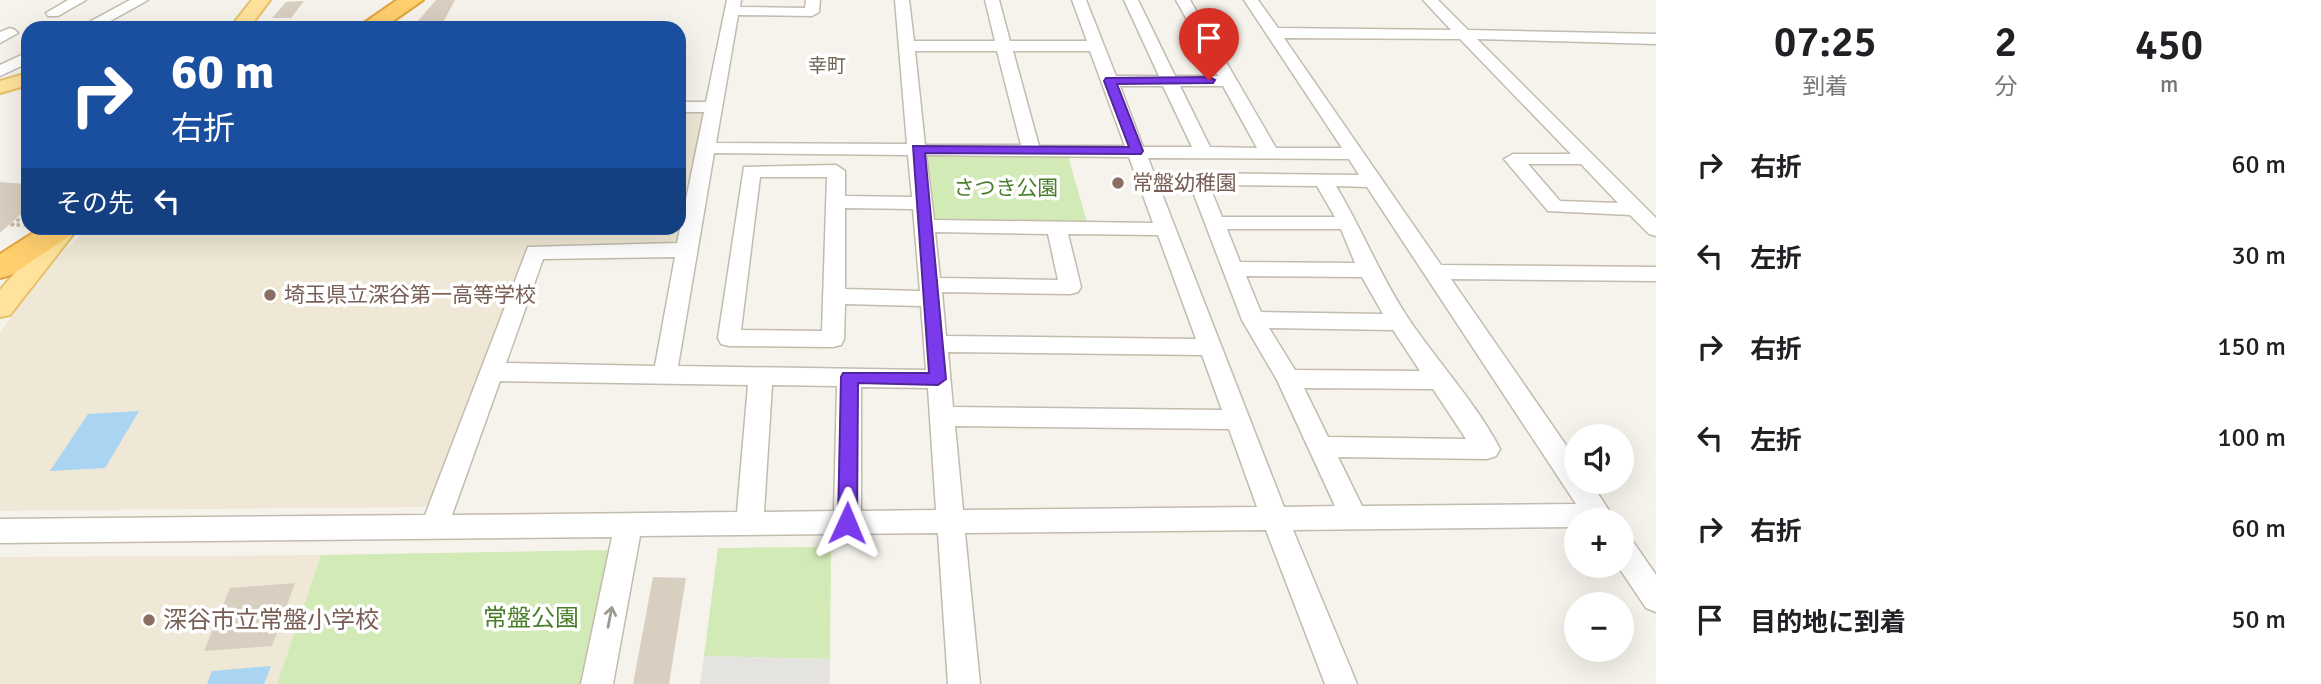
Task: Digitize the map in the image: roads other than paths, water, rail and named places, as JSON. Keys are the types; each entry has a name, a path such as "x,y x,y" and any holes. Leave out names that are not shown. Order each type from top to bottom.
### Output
{"highway":[{"path":"379,21 412,0"},
{"path":"0,268 59,235"}],"main road":[{"path":"244,21 261,0"},
{"path":"0,88 20,65"},
{"path":"0,309 65,235"}],"street":[{"path":"52,13 79,0"},
{"path":"100,21 141,0"},
{"path":"665,374 733,6 812,12 813,0"},
{"path":"902,0 936,344 964,684"},
{"path":"992,0 1031,150"},
{"path":"1079,0 1275,518 1341,684"},
{"path":"1131,0 1203,152"},
{"path":"1183,0 1270,154"},
{"path":"1251,0 1595,508"},
{"path":"1430,0 1656,230"},
{"path":"1274,33 1608,36 1656,39"},
{"path":"906,46 1097,46"},
{"path":"0,72 20,65"},
{"path":"1110,81 1229,80"},
{"path":"686,107 713,107"},
{"path":"705,148 1356,154"},
{"path":"1587,159 1513,159 1555,207 1636,209"},
{"path":"751,170 836,171 836,202 833,339 729,338 751,170"},
{"path":"1353,516 1288,379 1253,320 1197,180 1374,181"},
{"path":"1320,447 1488,449 1399,322 1368,270 1348,223 1323,180"},
{"path":"836,202 923,203"},
{"path":"1216,223 1348,223"},
{"path":"925,226 1166,229"},
{"path":"834,296 1070,287 1056,228"},
{"path":"434,527 535,252 686,250"},
{"path":"1231,269 1368,270"},
{"path":"1434,272 1656,274"},
{"path":"1253,320 1399,322"},
{"path":"936,344 1210,347"},
{"path":"492,372 938,379"},
{"path":"750,524 761,376"},
{"path":"847,523 849,377"},
{"path":"1288,379 1441,380"},
{"path":"941,416 1238,419"},
{"path":"0,531 1353,516 1564,517"},
{"path":"597,684 628,526"},
{"path":"1634,567 1656,599"}],"water":[{"path":"139,411 105,468 50,471 88,414"},
{"path":"271,666 264,684 207,684 212,671"}],"place":[{"name":"常盤幼稚園","path":"1118,183"},
{"name":"埼玉県立深谷第一高等学校","path":"270,295"},
{"name":"深谷市立常盤小学校","path":"149,620"}],"district":[{"name":"幸町","path":"827,66"}],"park label":[{"name":"さつき公園","path":"1006,188"},
{"name":"常盤公園","path":"531,618"}]}
